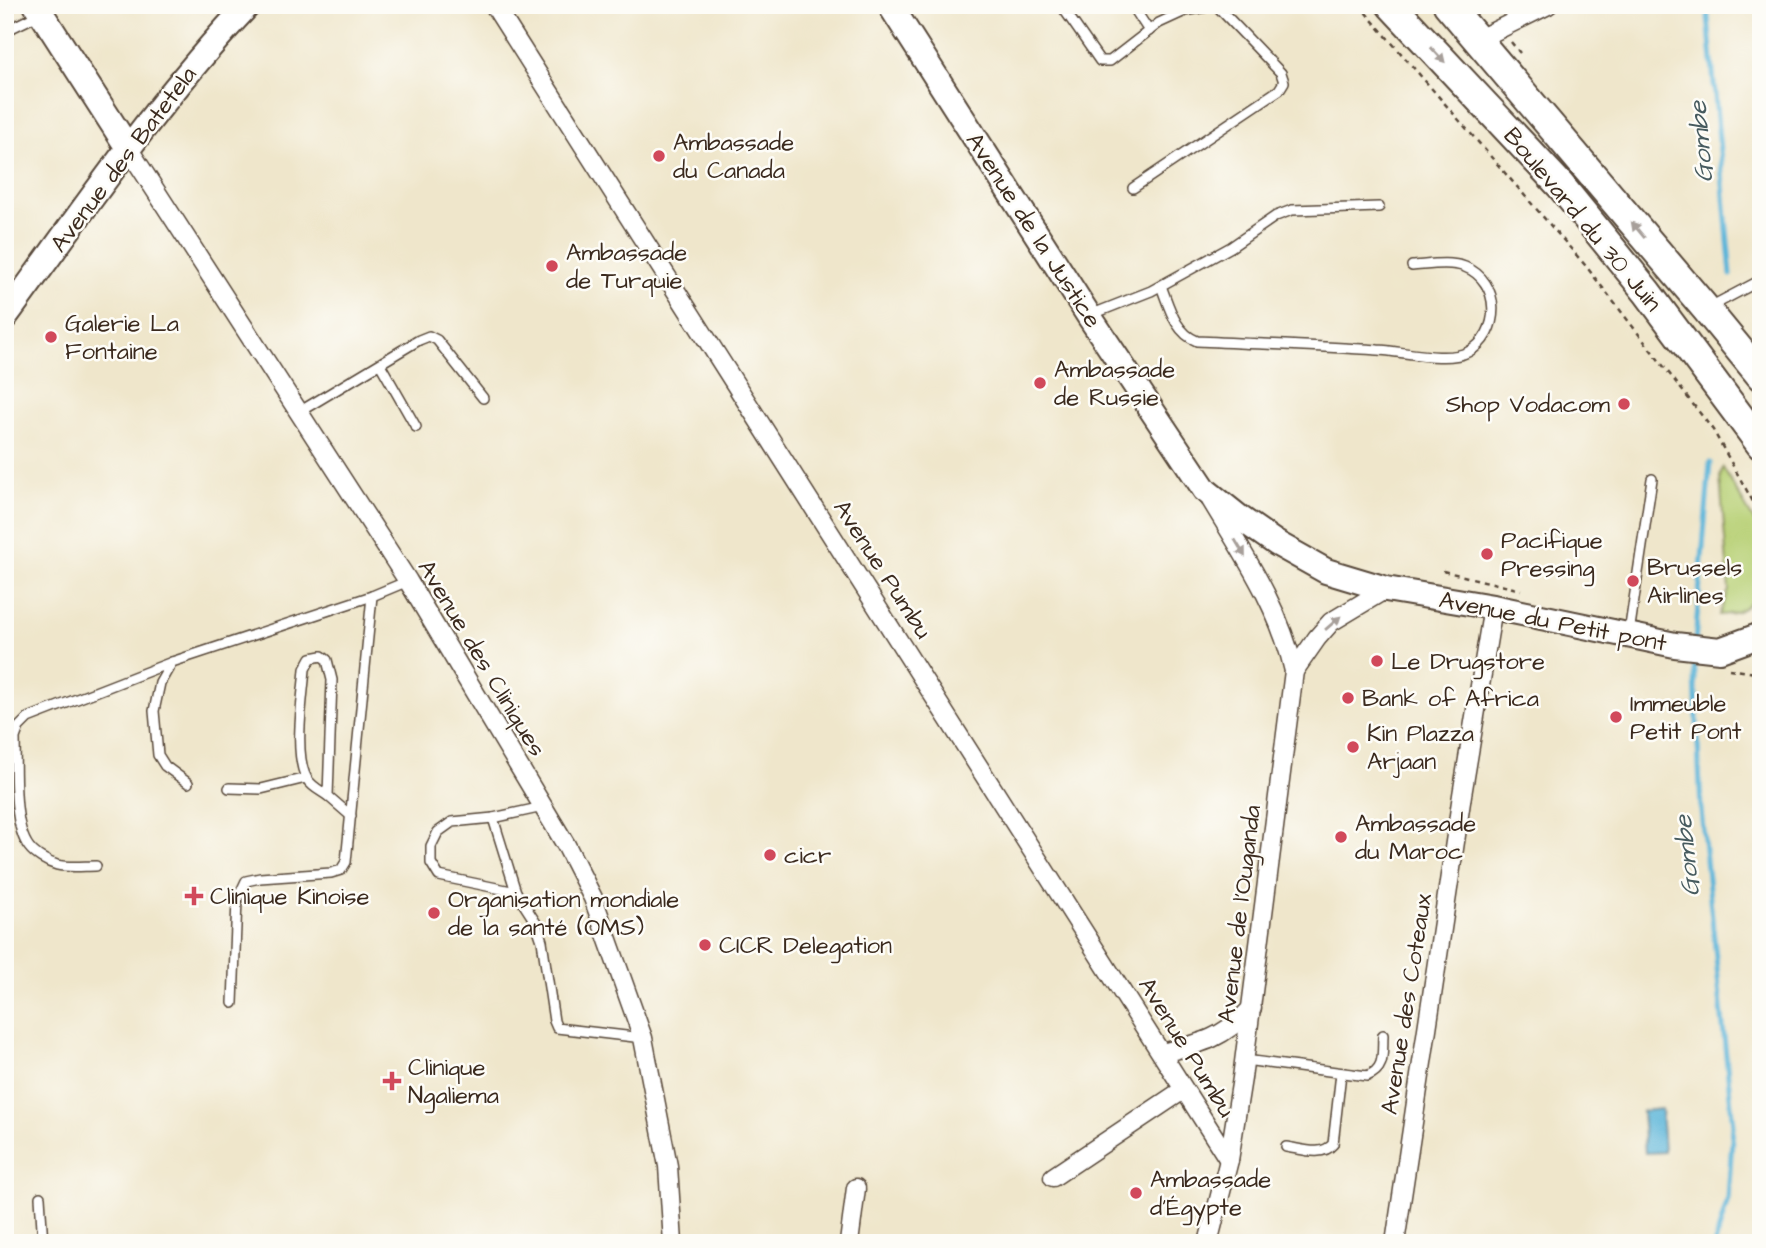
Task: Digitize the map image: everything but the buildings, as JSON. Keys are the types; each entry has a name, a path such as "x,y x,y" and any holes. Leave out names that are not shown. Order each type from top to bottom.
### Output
{"main road":[{"name":"Avenue des Batetela","path":"5,317 128,148 203,52 248,5"},
{"name":"Avenue de la Justice","path":"890,5 1089,316 1205,490 1240,518 1302,559 1326,571 1386,589"},
{"name":"Boulevard du 30 Juin","path":"1391,5 1560,186 1647,292 1761,444"},
{"name":"Boulevard du 30 Juin","path":"1448,5 1761,376"},
{"path":"39,9 128,148"},
{"path":"1669,267 1761,391"},
{"path":"1647,292 1761,431"},
{"name":"Avenue du Petit pont","path":"1386,589 1493,607 1726,654"},
{"path":"1726,654 1761,635"},
{"path":"1726,654 1761,653"}],"street":[{"name":"Avenue Pumbu","path":"494,5 1229,1160"},
{"path":"1477,40 1548,5"},
{"name":"Avenue des Cliniques","path":"128,148 408,581 544,807 593,898 643,1038 667,1166 673,1243"},
{"name":"Avenue de l’Ouganda","path":"1205,490 1258,578 1287,642 1294,671 1245,1060 1229,1160 1208,1243"},
{"name":"Avenue de l’Ouganda","path":"1294,671 1331,622 1386,589"},
{"name":"Avenue des Coteaux","path":"1395,1243 1493,607"},
{"path":"1162,1053 1215,1038 1234,1027 1252,1007"},
{"path":"1053,1177 1183,1090"},
{"path":"849,1243 856,1188"}],"lane":[{"path":"1061,5 1100,61 1110,61 1149,31 1185,10 1217,5 1280,74 1283,82 1279,90 1133,188"},
{"path":"1132,5 1149,31"},
{"path":"5,31 39,9"},
{"path":"1089,316 1161,286 1231,247 1276,216 1292,210 1379,207"},
{"path":"1161,286 1180,330 1188,338 1197,341 1382,350 1450,357 1468,352 1483,340 1494,322 1494,307 1487,286 1474,271 1462,265 1412,266"},
{"path":"1706,309 1761,280"},
{"path":"299,412 429,336 437,340 483,398"},
{"path":"380,364 416,427"},
{"path":"1628,635 1652,480"},
{"path":"96,866 58,865 42,858 29,847 21,829 15,738 19,727 28,718 172,662 372,596 408,581"},
{"path":"233,1003 237,900 246,881 331,873 341,870 346,862 372,596"},
{"path":"328,796 332,680 327,660 318,656 311,658 305,669 301,758 306,778 351,816"},
{"path":"172,662 160,683 154,711 158,755 165,766 188,783"},
{"path":"229,788 261,789 306,778"},
{"path":"516,892 439,876 431,863 431,846 438,832 452,822 493,818 544,807"},
{"path":"493,818 516,892 536,923 542,941 557,1028 643,1038"},
{"path":"1245,1060 1367,1076 1376,1073 1382,1065 1383,1035"},
{"path":"1286,1147 1320,1152 1328,1150 1334,1144 1341,1073"},
{"path":"40,1197 43,1243"}],"path":[{"path":"1359,5 1585,265 1713,430 1761,516"},
{"path":"1726,654 1761,674"}],"green space":[{"path":"1723,468 1761,533 1761,593 1742,609 1719,615 1729,590 1720,477"}],"water":[{"path":"1661,1109 1664,1152 1645,1153 1642,1111"}],"waterway":[{"name":"Gombe","path":"1707,5 1731,275"},
{"name":"Gombe","path":"1695,642 1710,463"},
{"name":"Gombe","path":"1694,655 1701,810 1733,1125 1728,1199 1715,1243"}],"place":[{"name":"Ambassade du Canada","path":"659,156"},
{"name":"Ambassade de Turquie","path":"552,266"},
{"name":"Galerie La Fontaine","path":"51,337"},
{"name":"Ambassade de Russie","path":"1040,383"},
{"name":"Shop Vodacom","path":"1624,404"},
{"name":"Pacifique Pressing","path":"1487,554"},
{"name":"Brussels Airlines","path":"1633,581"},
{"name":"Le Drugstore","path":"1377,661"},
{"name":"Bank of Africa","path":"1348,698"},
{"name":"Immeuble Petit Pont","path":"1616,717"},
{"name":"Kin Plazza Arjaan","path":"1353,747"},
{"name":"Ambassade du Maroc","path":"1341,837"},
{"name":"cicr","path":"770,855"},
{"name":"Clinique Kinoise","path":"194,896"},
{"name":"Organisation mondiale de la santé (OMS)","path":"434,913"},
{"name":"CICR Delegation","path":"705,945"},
{"name":"Clinique Ngaliema","path":"392,1081"},
{"name":"Ambassade d'Égypte","path":"1136,1193"}]}
